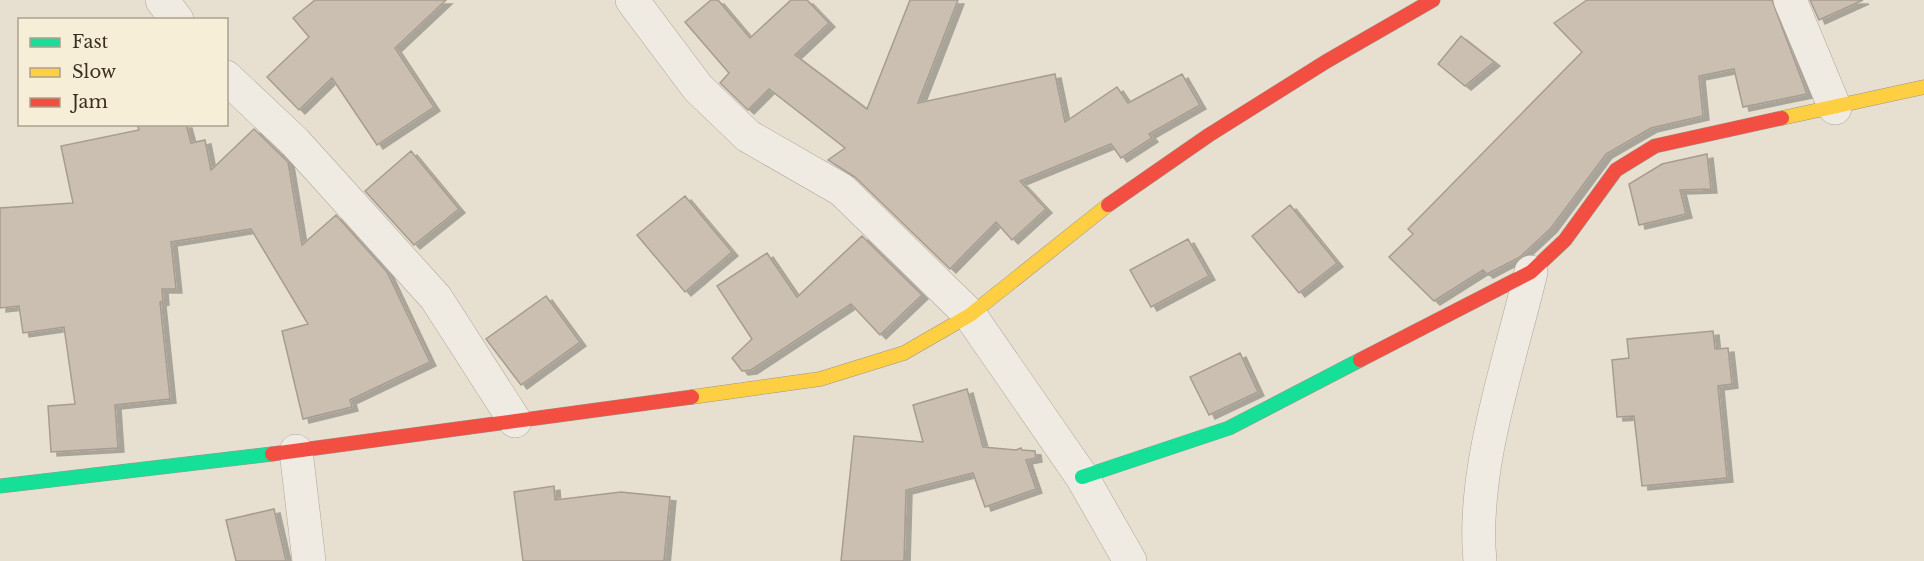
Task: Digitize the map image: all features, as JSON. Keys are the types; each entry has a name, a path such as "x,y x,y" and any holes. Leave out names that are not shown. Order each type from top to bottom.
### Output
{"street":[{"path":"162,0 176,18"},
{"path":"632,0 698,88 748,135 842,190 970,315 1082,477 1130,561"},
{"path":"0,486 296,451 820,379 904,353 970,315 1111,202 1199,142 1327,61 1433,0"},
{"path":"1790,0 1835,108"},
{"path":"228,79 295,142 436,298 515,421"},
{"path":"1082,477 1229,428 1531,272 1565,240 1616,170 1655,146 1710,132 1835,108 1924,87"},
{"path":"1480,561 1477,530 1487,454 1531,272"},
{"path":"296,451 309,561"}],"building":[{"path":"315,0 446,0 395,48 434,107 377,145 332,78 299,110 267,77 309,37 293,18"},
{"path":"711,0 718,0 750,38 791,0 807,0 829,23 795,55 867,109 910,0 958,0 918,103 1055,74 1065,122 1117,87 1128,103 1182,74 1200,105 1149,134 1152,138 1121,158 1111,144 1020,181 1046,209 1012,240 996,222 950,269 855,177 828,160 845,148 769,89 748,110 720,83 729,73 685,22"},
{"path":"1587,0 1772,0 1807,94 1743,107 1734,69 1699,76 1703,116 1651,128 1606,154 1551,228 1520,257 1487,274 1483,270 1434,301 1389,257 1413,234 1408,229 1582,52 1554,23"},
{"path":"1810,0 1863,0 1819,20"},
{"path":"1461,36 1494,62 1465,86 1438,64"},
{"path":"138,126 187,126 191,143 205,140 211,170 254,129 288,162 302,245 336,215 387,272 430,362 350,400 352,407 303,419 282,331 308,324 251,229 171,242 176,289 162,289 163,301 160,302 170,399 115,405 118,448 51,452 48,406 75,404 64,327 23,333 19,306 0,308 0,208 73,203 61,146 139,130"},
{"path":"411,151 459,209 414,245 365,191"},
{"path":"1707,154 1711,189 1680,190 1686,214 1639,225 1629,184 1662,164"},
{"path":"685,196 732,252 685,292 637,235"},
{"path":"1290,205 1337,263 1299,293 1252,236"},
{"path":"862,236 922,295 880,335 851,304 751,370 742,371 732,358 752,339 717,286 767,253 797,297"},
{"path":"1188,239 1209,276 1151,307 1130,270"},
{"path":"546,296 580,342 521,385 486,339"},
{"path":"1713,331 1715,349 1728,348 1732,384 1718,386 1727,478 1642,486 1634,416 1617,417 1612,360 1629,358 1627,339"},
{"path":"1240,353 1258,392 1209,415 1190,377"},
{"path":"967,389 983,447 1016,450 1021,448 1035,451 1036,458 1026,460 1036,489 985,507 973,473 906,490 904,561 841,561 854,436 923,442 913,405"},
{"path":"554,486 555,500 621,492 670,497 664,561 523,561 514,492"},
{"path":"274,509 286,561 236,561 226,520"}],"traffic: fast":[{"path":"1082,477 1229,428 1360,360"},
{"path":"0,486 272,454"}],"traffic: slow":[{"path":"1782,118 1924,87"},
{"path":"692,397 820,379 904,353 970,315 1108,205"}],"traffic: jam":[{"path":"1108,205 1209,135 1327,61 1433,0"},
{"path":"1360,360 1531,272 1565,240 1616,170 1655,146 1782,118"},
{"path":"272,454 692,397"}]}
